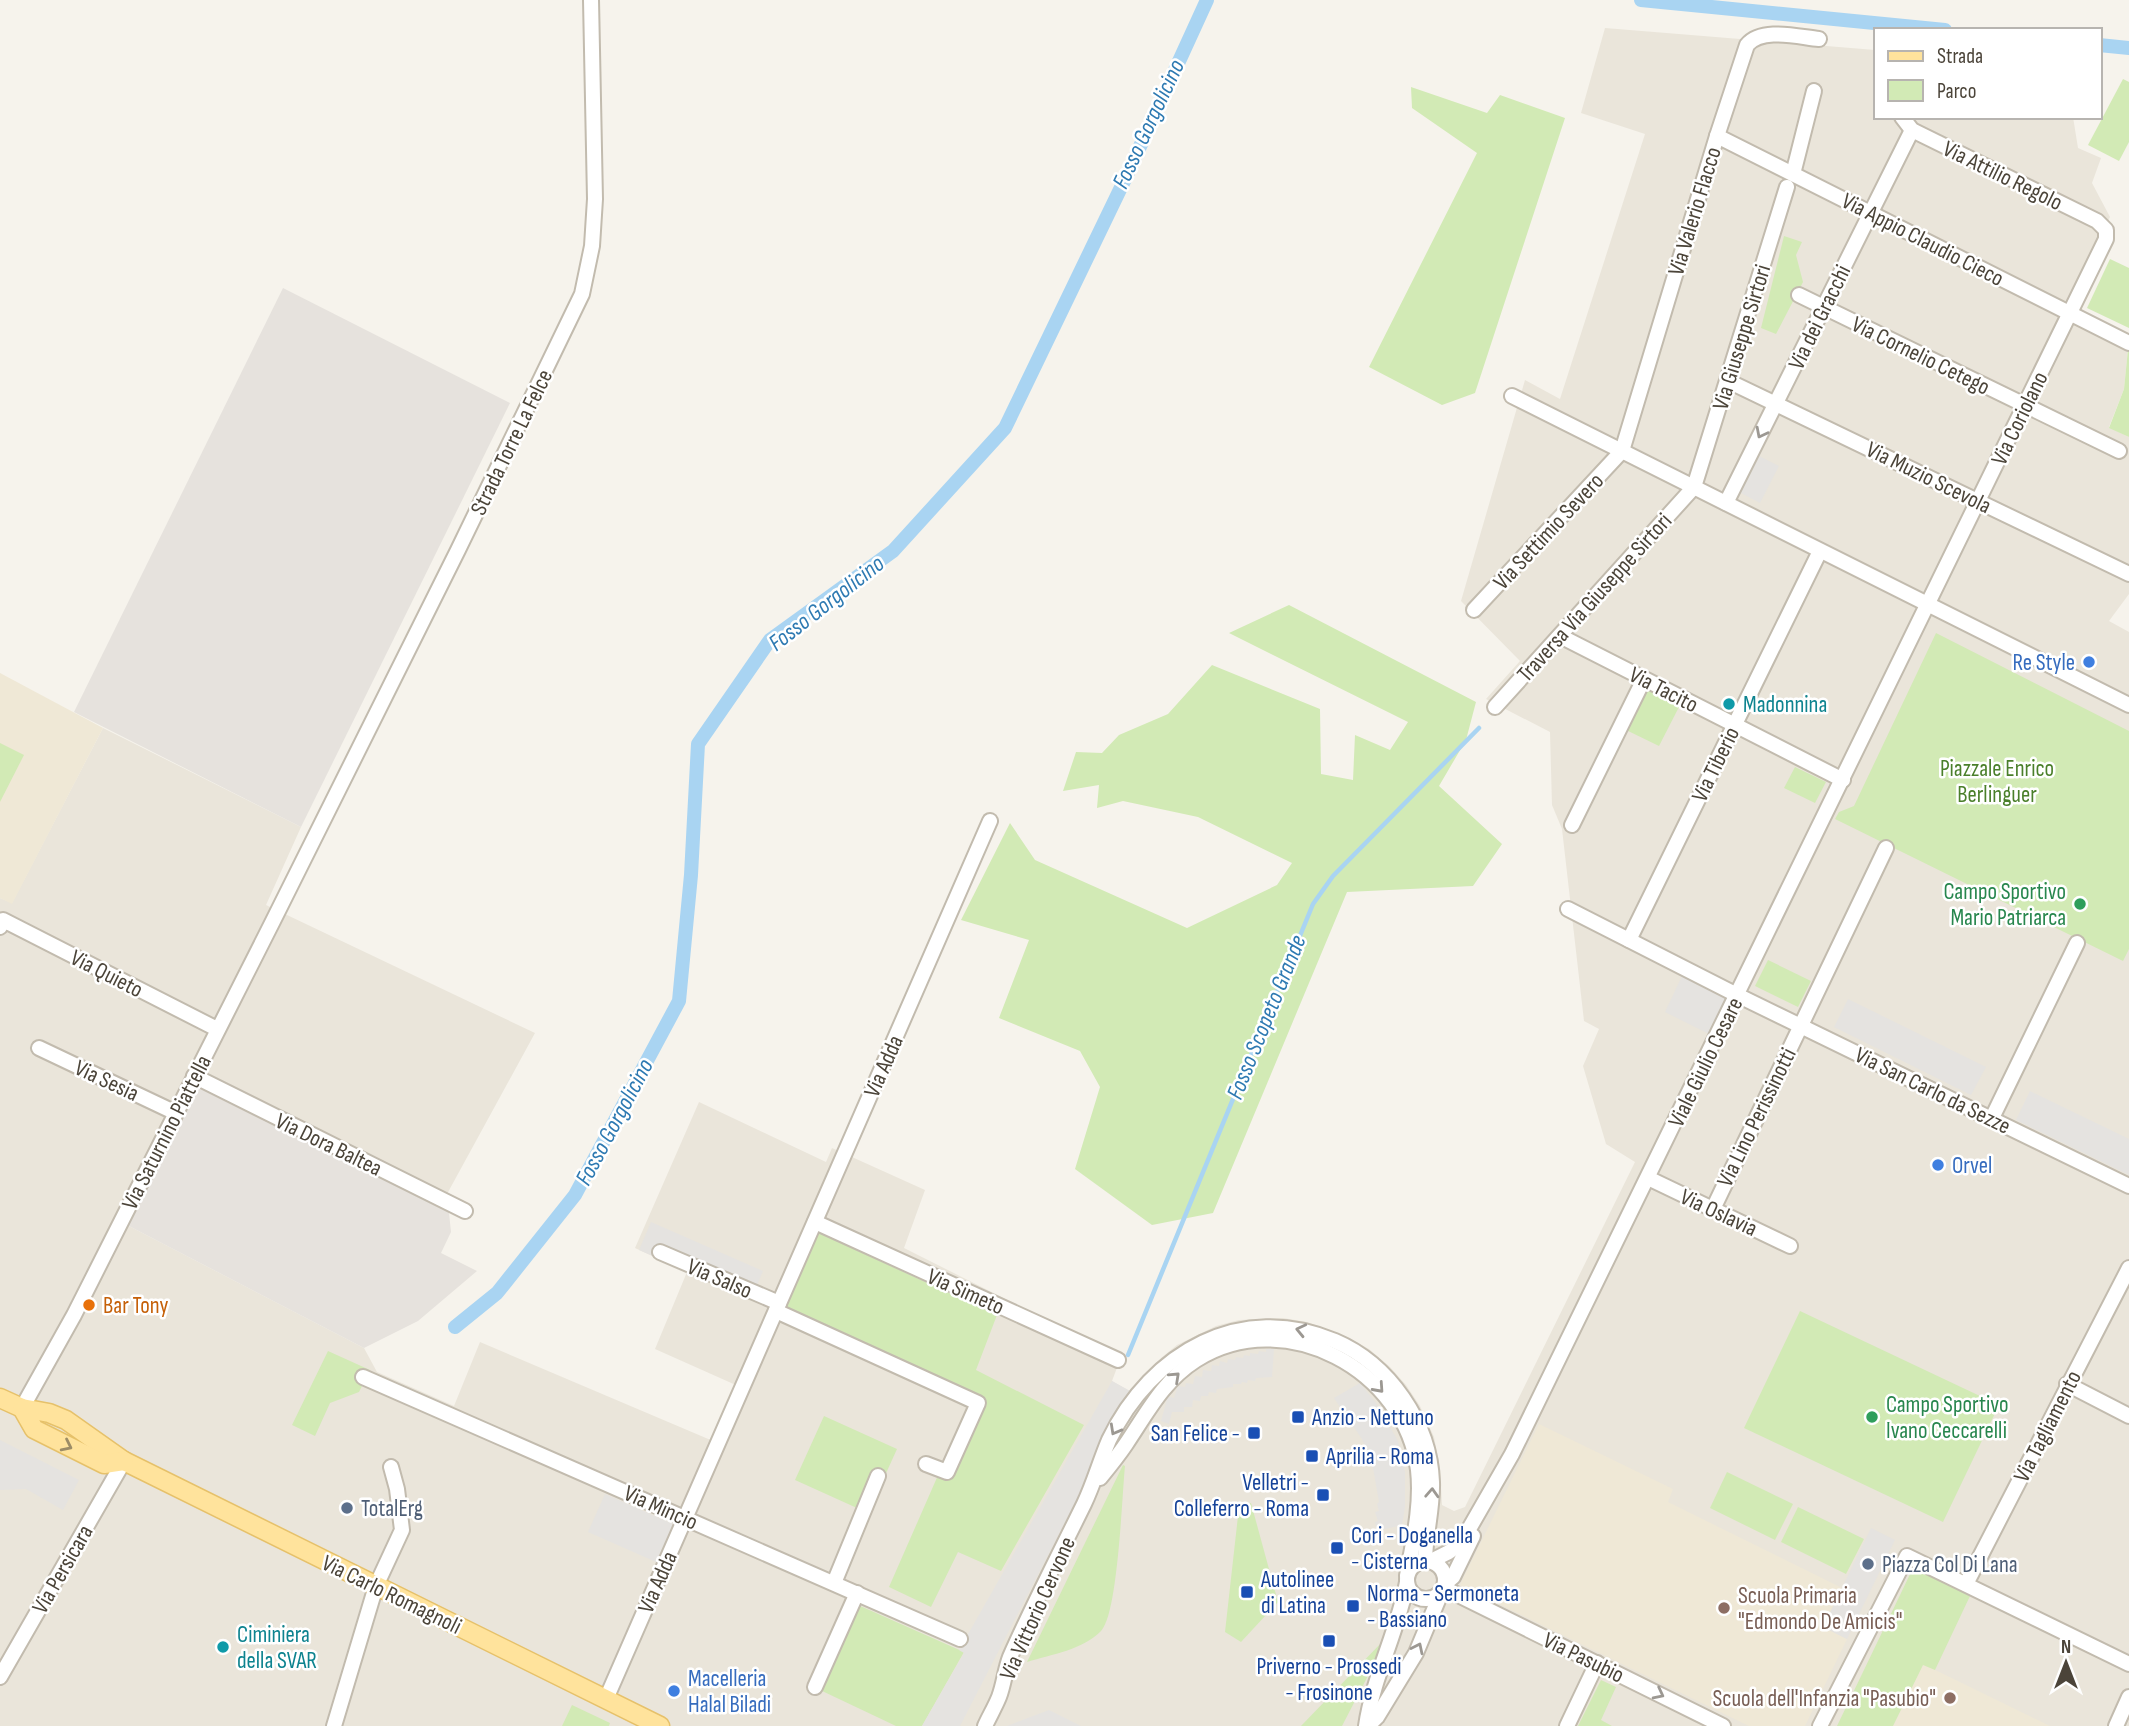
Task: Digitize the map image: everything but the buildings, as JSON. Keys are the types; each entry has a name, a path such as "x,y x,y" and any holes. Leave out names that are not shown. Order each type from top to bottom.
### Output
{"main road":[{"path":"0,1398 22,1408 34,1429 104,1464 124,1461"},
{"name":"Via Carlo Romagnoli","path":"124,1461 660,1726"}],"street":[{"name":"Strada Torre La Felce","path":"304,853 458,550 582,294 592,246 595,199 592,0"},
{"name":"Via Valerio Flacco","path":"1622,451 1717,136 1749,42 1765,35 1819,39"},
{"name":"Via Giuseppe Sirtori","path":"1694,487 1790,181 1814,91"},
{"name":"Via Attilio Regolo","path":"1903,119 1912,131 2097,221 2106,230"},
{"name":"Via dei Gracchi","path":"1726,503 1912,131"},
{"name":"Via Appio Claudio Cieco","path":"1717,136 1790,181 1871,213 2129,343"},
{"name":"Via Coriolano","path":"1928,605 2104,243 2106,230"},
{"name":"Via Cornelio Cetego","path":"1800,295 2119,451"},
{"name":"Via Muzio Scevola","path":"1728,381 2129,574"},
{"path":"1512,396 2129,705"},
{"name":"Via Settimio Severo","path":"1474,610 1622,451"},
{"name":"Traversa Via Giuseppe Sirtori","path":"1495,707 1694,487"},
{"name":"Via Tiberio","path":"1629,940 1820,551"},
{"name":"Viale Giulio Cesare","path":"1428,1561 1449,1552 1461,1542 1512,1454 1928,605"},
{"name":"Via Tacito","path":"1560,636 1843,780"},
{"path":"1572,825 1644,679"},
{"name":"Via Adda","path":"606,1699 990,821"},
{"name":"Via Lino Perissinotti","path":"1713,1209 1886,848"},
{"name":"Via Saturnino Piattella","path":"22,1408 74,1315 304,853"},
{"name":"Via San Carlo da Sezze","path":"1568,909 1737,995 2129,1186"},
{"name":"Via Quieto","path":"0,926 3,920 218,1029"},
{"path":"1992,1118 2077,943"},
{"name":"Via Sesia","path":"39,1048 176,1113"},
{"name":"Via Dora Baltea","path":"194,1076 465,1211"},
{"name":"Via Oslavia","path":"1648,1178 1790,1246"},
{"name":"Via Simeto","path":"815,1222 1118,1360"},
{"name":"Via Salso","path":"660,1252 778,1307"},
{"name":"Via Tagliamento","path":"1966,1584 2129,1268"},
{"path":"778,1307 978,1403 947,1472 926,1464"},
{"name":"Via Vittorio Cervone","path":"985,1726 999,1696 1009,1660 1091,1490 1121,1419 1154,1378 1172,1361 1186,1350 1222,1334 1259,1326 1301,1330 1332,1339 1360,1354 1384,1374 1401,1394 1424,1439 1433,1482 1428,1561"},
{"name":"Via Vittorio Cervone","path":"1091,1490 1126,1444 1151,1403 1182,1370 1198,1358 1235,1344 1253,1341 1292,1342 1311,1346 1351,1364 1371,1379 1387,1398 1407,1433 1418,1470 1418,1492 1407,1579"},
{"name":"Via Mincio","path":"363,1377 960,1639"},
{"path":"2067,1384 2129,1416"},
{"name":"Via Persicara","path":"0,1676 124,1461"},
{"path":"334,1726 376,1586 402,1530 397,1489 391,1467"},
{"path":"834,1583 878,1476"},
{"name":"Viale Giulio Cesare","path":"1367,1726 1377,1717 1416,1653 1443,1588 1460,1565 1474,1534 1476,1517"},
{"path":"1820,1726 1907,1556 2129,1664"},
{"path":"1428,1561 1435,1563 1443,1571 1443,1588 1436,1597 1423,1600 1412,1594 1407,1579 1414,1565 1428,1561"},
{"name":"Viale Giulio Cesare","path":"1367,1726 1382,1666 1399,1617 1407,1579"},
{"name":"Via Pasubio","path":"1443,1588 1723,1726"},
{"path":"816,1687 857,1593"},
{"path":"1567,1726 1597,1663"},
{"path":"2116,1726 2129,1697"}],"shaded area":[{"path":"1605,28 1874,50 1874,119 2073,119 2078,148 2101,158 2092,183 2110,217 2060,318 2128,349 2124,389 2109,427 2129,437 2129,594 2109,621 2129,632 2129,1726 0,1726 0,898 12,903 103,728 301,827 266,905 535,1033 447,1194 205,1072 127,1225 364,1348 377,1372 454,1406 480,1342 713,1441 738,1386 655,1349 687,1272 635,1248 699,1102 826,1162 832,1148 925,1190 904,1248 1121,1357 1112,1381 1131,1392 1161,1358 1177,1345 1216,1326 1239,1320 1283,1318 1307,1322 1345,1336 1369,1349 1406,1385 1420,1406 1434,1437 1440,1468 1442,1505 1454,1511 1465,1507 1635,1162 1606,1144 1583,1066 1599,1029 1584,1021 1562,829 1552,805 1550,732 1486,699 1520,661 1461,601 1525,380 1560,399 1645,134 1581,113"},
{"path":"283,288 510,403 301,827 74,712"},
{"path":"1757,455 1779,466 1760,503 1739,492"},
{"path":"0,673 103,728 12,904 0,898"},
{"path":"1683,974 1728,996 1709,1034 1665,1012"},
{"path":"1848,999 1986,1067 1971,1095 1834,1027"},
{"path":"205,1072 447,1194 451,1232 441,1253 477,1271 418,1321 364,1348 127,1225"},
{"path":"2030,1091 2129,1139 2129,1175 2016,1120"},
{"path":"651,1222 763,1271 751,1299 639,1250"},
{"path":"1266,1349 1274,1349 1272,1377 1256,1378 1255,1381 1248,1380 1247,1383 1217,1389 1216,1393 1209,1392 1208,1396 1201,1396 1200,1401 1193,1400 1192,1407 1184,1407 1184,1412 1172,1412 1169,1424 1161,1421 1168,1396 1174,1398 1178,1386 1193,1384 1195,1376 1202,1377 1203,1370 1211,1371 1212,1365 1219,1366 1220,1361 1227,1363 1228,1359 1243,1358 1244,1355 1250,1356 1250,1353 1258,1354 1259,1351 1266,1352"},
{"path":"1112,1381 1132,1392 960,1726 922,1726 964,1653 959,1650"},
{"path":"1360,1383 1376,1403 1398,1441 1405,1472 1402,1525 1377,1531 1375,1512 1379,1511 1379,1502 1372,1462 1362,1439 1334,1398"},
{"path":"1539,1424 1673,1489 1668,1502 1842,1588 1823,1627 1847,1639 1805,1726 1749,1726 1460,1585"},
{"path":"0,1440 79,1480 63,1510 26,1489 0,1490"},
{"path":"605,1494 673,1524 656,1562 588,1532"},
{"name":"Piazza Col Di Lana","path":"1871,1528 1895,1540 1847,1639 1823,1627"},
{"name":"Scuola dell'Infanzia \"Pasubio\"","path":"1923,1664 2050,1726 1893,1726"},
{"path":"1049,1710 1081,1726 1007,1726"}],"green space":[{"path":"2123,79 2129,82 2129,142 2119,161 2088,145"},
{"path":"1411,87 1487,113 1500,95 1565,118 1475,393 1442,405 1369,367 1477,153 1412,108"},
{"path":"1784,236 1802,242 1796,255 1803,282 1776,334 1761,328"},
{"path":"2110,259 2129,268 2129,328 2087,308"},
{"path":"2128,349 2129,437 2109,428 2124,389"},
{"path":"1289,605 1476,702 1466,740 1439,786 1502,844 1473,886 1347,892 1213,1213 1152,1225 1075,1169 1100,1087 1080,1051 999,1018 1029,940 961,920 1010,823 1035,860 1187,928 1277,885 1292,863 1198,817 1123,801 1097,808 1099,785 1063,791 1076,752 1102,753 1119,735 1168,714 1212,665 1320,709 1321,774 1353,780 1355,735 1390,750 1408,722 1229,633"},
{"name":"Piazzale Enrico Berlinguer","path":"1936,633 2129,731 2129,949 2123,961 1835,819 1839,812 1854,806"},
{"path":"1646,686 1681,703 1659,746 1624,729"},
{"path":"0,743 24,755 0,802"},
{"path":"1795,767 1826,782 1815,803 1784,788"},
{"path":"1768,960 1811,981 1798,1007 1755,986"},
{"path":"815,1231 997,1315 976,1370 1084,1425 1001,1571 958,1552 931,1607 889,1587 939,1473 952,1477 985,1398 781,1308"},
{"name":"Campo Sportivo Ivano Ceccarelli","path":"1800,1311 1999,1405 1943,1522 1744,1428"},
{"path":"328,1351 370,1370 359,1392 330,1403 315,1436 292,1425"},
{"path":"824,1416 897,1449 868,1513 795,1480"},
{"path":"1123,1465 1118,1553 1107,1620 1101,1631 1085,1643 1027,1662"},
{"path":"1727,1472 1793,1504 1775,1540 1710,1508"},
{"path":"1251,1503 1278,1602 1241,1642 1225,1632 1239,1507"},
{"path":"1798,1507 1864,1539 1846,1574 1781,1542"},
{"path":"1913,1568 1970,1596 1935,1670 1923,1665 1893,1726 1837,1726"},
{"path":"858,1605 964,1652 922,1726 896,1726 820,1690"},
{"path":"1384,1640 1386,1641 1342,1726 1301,1726"},
{"path":"1601,1680 1616,1687 1601,1720 1612,1726 1578,1726"},
{"path":"572,1705 610,1723 609,1726 562,1726"}],"waterway":[{"name":"Fosso Gorgolicino","path":"455,1327 497,1293 575,1195 679,1001 691,875 698,744 770,640 893,551 1005,428 1127,175 1207,0"},
{"path":"1641,0 1925,28"},
{"path":"2101,45 2129,48"},
{"name":"Fosso Scopeto Grande","path":"1128,1355 1313,904 1333,876 1479,728"}],"place":[{"name":"Re Style","path":"2089,662"},
{"name":"Madonnina","path":"1729,704"},
{"name":"Campo Sportivo Mario Patriarca","path":"2080,904"},
{"name":"Orvel","path":"1938,1165"},
{"name":"Bar Tony","path":"89,1305"},
{"name":"Anzio - Nettuno","path":"1298,1417"},
{"name":"Campo Sportivo Ivano Ceccarelli","path":"1872,1417"},
{"name":"San Felice -","path":"1254,1433"},
{"name":"Aprilia - Roma","path":"1312,1456"},
{"name":"Velletri - Colleferro - Roma","path":"1323,1495"},
{"name":"TotalErg","path":"347,1508"},
{"name":"Cori - Doganella - Cisterna","path":"1337,1548"},
{"name":"Piazza Col Di Lana","path":"1868,1564"},
{"name":"Autolinee di Latina","path":"1247,1592"},
{"name":"Norma - Sermoneta - Bassiano","path":"1353,1606"},
{"name":"Scuola Primaria \"Edmondo De Amicis\"","path":"1724,1608"},
{"name":"Priverno - Prossedi - Frosinone","path":"1329,1641"},
{"name":"Ciminiera della SVAR","path":"223,1647"},
{"name":"Macelleria Halal Biladi","path":"674,1691"},
{"name":"Scuola dell'Infanzia \"Pasubio\"","path":"1950,1698"}]}
